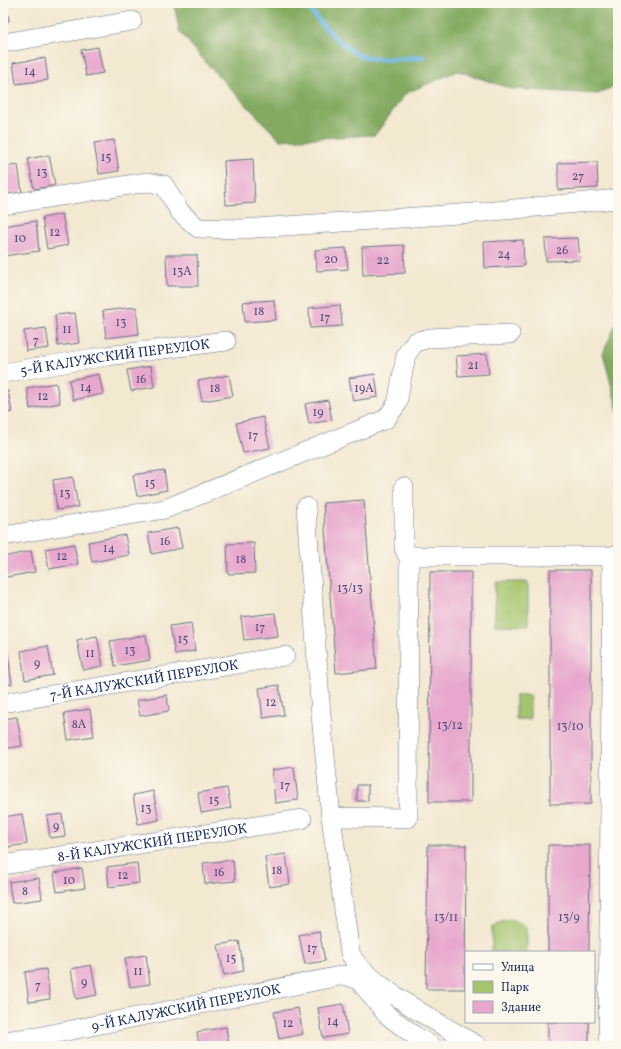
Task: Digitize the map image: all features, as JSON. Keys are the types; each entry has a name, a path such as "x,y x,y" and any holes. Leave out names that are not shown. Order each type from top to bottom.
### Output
{"street":[{"path":"3,43 132,21"},
{"path":"3,205 148,182 164,185 180,212 198,228 250,228 473,213 618,199"},
{"path":"3,536 165,509 386,419 397,404 406,355 416,342 430,338 510,334"},
{"name":"5-Й КАЛУЖСКИЙ ПЕРЕУЛОК","path":"3,373 107,356 226,342"},
{"path":"404,487 404,548 410,557"},
{"path":"306,507 321,715 331,817 350,953 360,967 407,1004 478,1046"},
{"path":"410,557 615,555 608,1046"},
{"path":"331,817 408,818 410,557"},
{"name":"7-Й КАЛУЖСКИЙ ПЕРЕУЛОК","path":"3,703 286,656"},
{"name":"8-Й КАЛУЖСКИЙ ПЕРЕУЛОК","path":"3,865 302,819"},
{"name":"9-Й КАЛУЖСКИЙ ПЕРЕУЛОК","path":"3,1041 37,1037 345,975 359,980 387,1015 432,1046"}],"green space":[{"path":"174,3 618,3 618,84 598,94 512,89 458,71 406,93 375,135 280,140 207,64 179,31"},
{"path":"618,319 618,412 603,353"},
{"path":"495,582 528,582 528,626 495,625"},
{"path":"516,695 530,695 530,719 516,719"},
{"path":"510,920 515,921 527,928 527,951 492,951 492,927 501,922"}],"building":[{"path":"3,3 6,3 9,21 3,22"},
{"path":"98,47 103,73 86,76 81,50"},
{"path":"45,58 48,80 16,84 13,63"},
{"path":"7,61 9,82 3,83 3,62"},
{"path":"114,140 119,171 99,174 94,143"},
{"path":"49,155 55,185 34,189 28,159"},
{"path":"253,159 255,203 226,205 224,161"},
{"path":"597,162 598,188 558,190 558,163"},
{"path":"18,165 22,192 3,195 3,167"},
{"path":"62,214 68,245 47,249 42,218"},
{"path":"36,221 39,251 3,256 3,226"},
{"path":"578,238 580,260 546,261 545,239"},
{"path":"523,240 524,266 485,268 484,242"},
{"path":"404,245 405,273 363,275 362,247"},
{"path":"346,248 348,269 317,271 315,250"},
{"path":"166,255 197,255 198,286 167,286"},
{"path":"274,300 276,320 245,322 243,302"},
{"path":"340,305 342,326 310,328 309,308"},
{"path":"136,307 139,334 106,338 103,311"},
{"path":"75,313 79,343 58,346 55,315"},
{"path":"46,328 49,348 26,351 24,331"},
{"path":"487,354 489,374 458,376 456,356"},
{"path":"151,366 154,387 131,391 127,370"},
{"path":"99,374 103,394 73,400 69,380"},
{"path":"375,374 378,397 353,401 349,378"},
{"path":"229,375 233,396 202,401 198,381"},
{"path":"56,383 60,403 30,409 27,388"},
{"path":"8,391 12,412 3,413 3,392"},
{"path":"328,400 332,420 309,424 305,404"},
{"path":"263,417 270,448 243,453 236,423"},
{"path":"164,470 167,490 137,496 133,475"},
{"path":"73,477 78,507 57,510 53,480"},
{"path":"364,500 377,669 336,673 323,503"},
{"path":"178,528 182,548 152,554 148,533"},
{"path":"125,535 129,555 92,562 88,542"},
{"path":"254,543 255,573 228,574 227,544"},
{"path":"74,544 78,564 49,569 45,549"},
{"path":"31,551 35,572 6,577 3,557"},
{"path":"550,570 591,570 591,804 550,804"},
{"path":"430,572 471,572 471,802 429,802"},
{"path":"275,613 278,636 244,640 241,617"},
{"path":"191,623 195,651 175,654 170,626"},
{"path":"146,635 150,660 115,666 110,641"},
{"path":"97,636 103,666 83,670 77,640"},
{"path":"48,646 53,675 25,680 21,651"},
{"path":"8,654 12,684 3,685 3,655"},
{"path":"279,685 284,715 263,718 259,688"},
{"path":"167,695 169,711 140,716 137,700"},
{"path":"90,709 94,736 68,740 64,713"},
{"path":"17,717 22,746 3,749 3,719"},
{"path":"294,767 298,800 275,803 272,770"},
{"path":"357,785 368,785 368,801 357,801"},
{"path":"227,788 231,808 201,813 198,793"},
{"path":"153,791 159,820 138,824 133,795"},
{"path":"22,814 27,844 7,847 3,817"},
{"path":"62,814 65,836 50,838 47,816"},
{"path":"428,845 466,845 465,989 426,989"},
{"path":"548,845 590,845 589,951 548,951"},
{"path":"286,854 290,884 269,887 265,857"},
{"path":"233,860 235,881 205,884 203,863"},
{"path":"137,863 139,883 109,887 107,867"},
{"path":"82,868 85,888 57,892 54,873"},
{"path":"39,878 42,899 12,903 9,882"},
{"path":"319,931 325,961 305,964 299,935"},
{"path":"239,941 244,971 224,975 218,945"},
{"path":"146,955 150,984 130,987 125,958"},
{"path":"91,965 97,995 76,999 71,969"},
{"path":"46,969 50,999 29,1002 25,972"},
{"path":"4,994 6,1008 3,1008"},
{"path":"343,1004 348,1034 323,1038 318,1008"},
{"path":"298,1008 303,1034 279,1039 274,1012"},
{"path":"548,1023 589,1023 589,1046 548,1046"},
{"path":"226,1027 229,1046 199,1046 197,1032"}],"waterway":[{"path":"305,3 319,22 330,33 358,55 373,59 423,57"}]}
